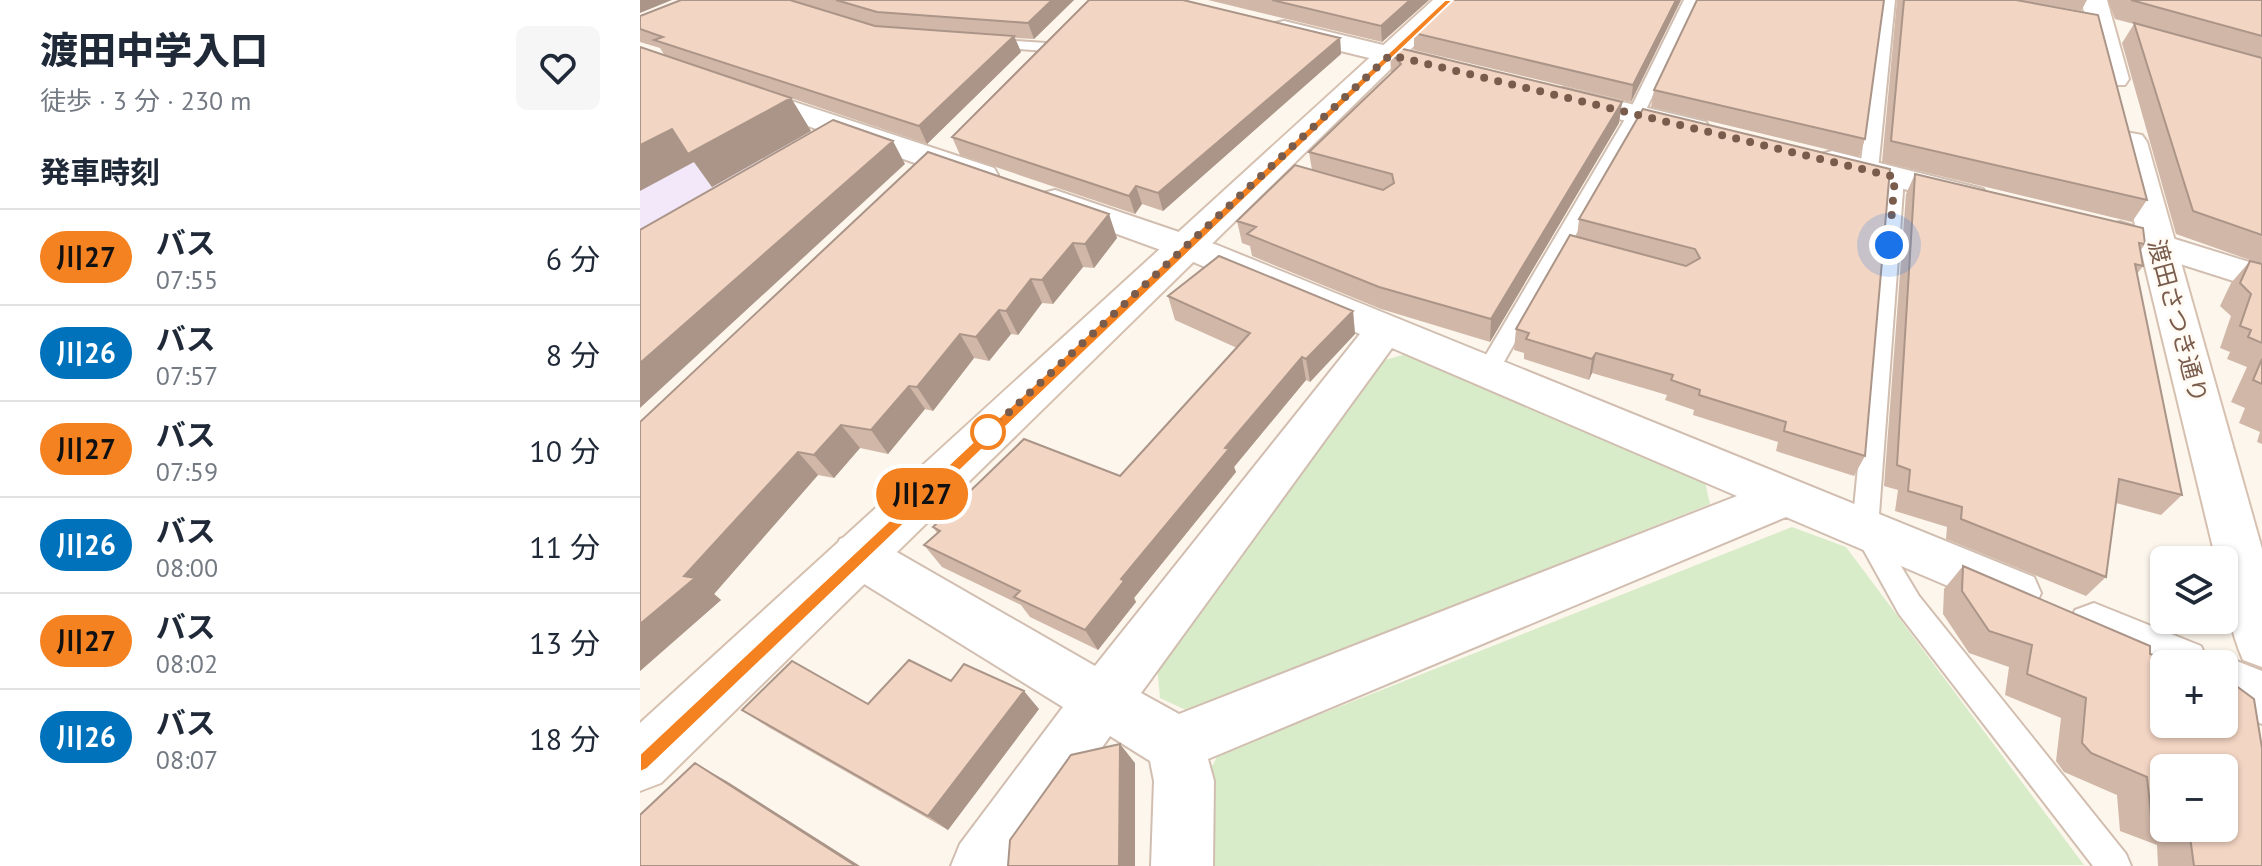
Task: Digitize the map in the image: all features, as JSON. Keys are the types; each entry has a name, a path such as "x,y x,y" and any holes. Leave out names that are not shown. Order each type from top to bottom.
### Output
{"street":[{"path":"640,762 857,554 1188,247 1281,174 1390,55 1448,0"},
{"name":"渡田さつき通り","path":"2099,20 2262,643"},
{"path":"1253,21 1467,74"},
{"path":"1012,80 1055,37"},
{"path":"640,59 825,139 932,160 1188,247 1488,370 2150,650"},
{"path":"1529,89 1730,137"},
{"path":"1807,155 1997,202"},
{"path":"2085,224 2158,243 2262,278"},
{"path":"982,866 1102,700 1385,329"},
{"path":"1175,744 1784,498"},
{"path":"857,554 1175,744 1184,781 1182,866"},
{"path":"2238,688 2262,698"}],"lane":[{"path":"1488,370 1571,247 1691,0"},
{"path":"1888,0 1865,529 1909,605 2114,866"},
{"path":"966,41 1055,37"}],"shaded area":[{"path":"640,72 807,129 803,136 640,230"}],"green space":[{"path":"1406,354 1705,482 1710,504 1188,711 1160,698 1157,666 1378,362"},
{"path":"1792,527 1846,547 2084,865 1206,866 1204,781 1218,755"}],"building":[{"path":"681,0 790,0 875,26 1014,36 919,126 654,40 663,37 640,29 640,16"},
{"path":"836,0 1052,0 1028,23 877,12"},
{"path":"1089,0 1183,0 1340,38 1158,193 1136,186 1129,196 952,137"},
{"path":"1272,0 1410,0 1381,26"},
{"path":"1449,0 1676,0 1633,85 1414,33"},
{"path":"1697,0 1884,0 1865,139 1654,90"},
{"path":"1904,0 2016,0 2098,15 2147,200 1891,141"},
{"path":"2131,0 2262,0 2262,36"},
{"path":"2134,23 2262,58 2262,235 2193,211"},
{"path":"640,47 791,98 688,154 672,129 640,145"},
{"path":"1395,47 1622,102 1491,319 1379,287 1247,234 1256,227 1237,221 1295,165 1383,190 1394,183 1392,174 1309,152 1401,64 1390,52"},
{"path":"1643,109 1890,169 1865,456 1784,431 1786,422 1699,395 1700,390 1671,380 1673,375 1596,353 1592,359 1526,339 1529,333 1516,329 1570,235 1686,266 1700,258 1695,249 1579,219"},
{"path":"833,120 893,141 640,363 640,230"},
{"path":"928,152 1109,214 1085,244 1073,243 1042,280 1031,279 1006,311 999,310 976,337 960,334 917,387 909,386 871,430 841,425 814,455 798,452 684,576 695,578 640,624 640,422"},
{"path":"1915,174 2143,228 2145,244 2139,243 2143,266 2135,264 2182,495 2119,479 2106,577 1961,519 1962,507 1908,491 1910,470 1897,465"},
{"path":"1219,256 1353,311 1306,359 1302,357 1225,448 1229,449 1121,579 1124,581 1085,630 1014,597 1020,591 924,545 940,531 933,527 1024,439 1120,476 1250,333 1168,296"},
{"path":"2250,261 2262,264 2262,343 2248,337 2251,330 2240,326 2251,294 2240,283"},
{"path":"2262,359 2262,384 2253,380"},
{"path":"1963,566 2150,646 2150,738 2238,738 2238,687 2254,699 2262,748 2262,866 2194,866 2191,842 2238,842 2238,754 2150,754 2150,806 2147,777 2091,753 2082,743 2086,698 2027,674 2032,645 1989,631 1962,591"},
{"path":"909,660 951,681 964,664 1024,691 928,816 742,710 792,661 868,704"},
{"path":"1120,744 1119,866 1008,866 1010,840 1071,755"},
{"path":"695,763 856,866 640,866 640,815"}],"bus line":[{"name":"川27","path":"640,762 857,554 1448,0"}],"route":[{"path":"988,432 1390,55 1895,177 1889,245"}]}
